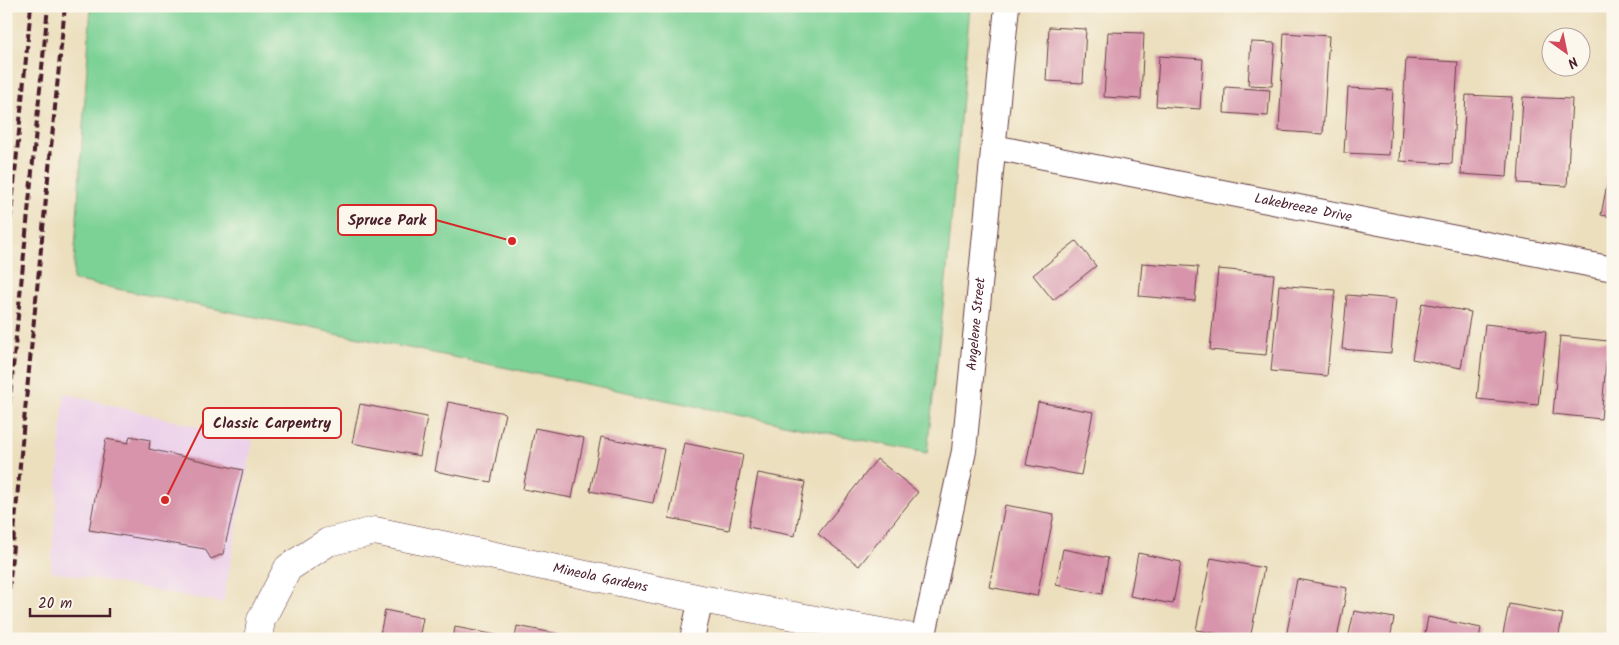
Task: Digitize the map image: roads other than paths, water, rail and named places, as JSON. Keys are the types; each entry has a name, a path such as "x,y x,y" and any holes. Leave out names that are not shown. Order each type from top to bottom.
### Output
{"street":[{"name":"Angelene Street","path":"921,639 964,451 1007,6"},
{"name":"Lakebreeze Drive","path":"994,147 1613,268"},
{"name":"Mineola Gardens","path":"258,639 260,620 288,568 328,542 375,531 701,598 921,639"},
{"path":"692,639 701,598"}],"railway":[{"path":"6,268 31,6"},
{"path":"6,440 48,6"},
{"path":"6,625 65,6"}],"place":[{"name":"Spruce Park","path":"512,241"},
{"name":"Classic Carpentry","path":"165,500"}]}
